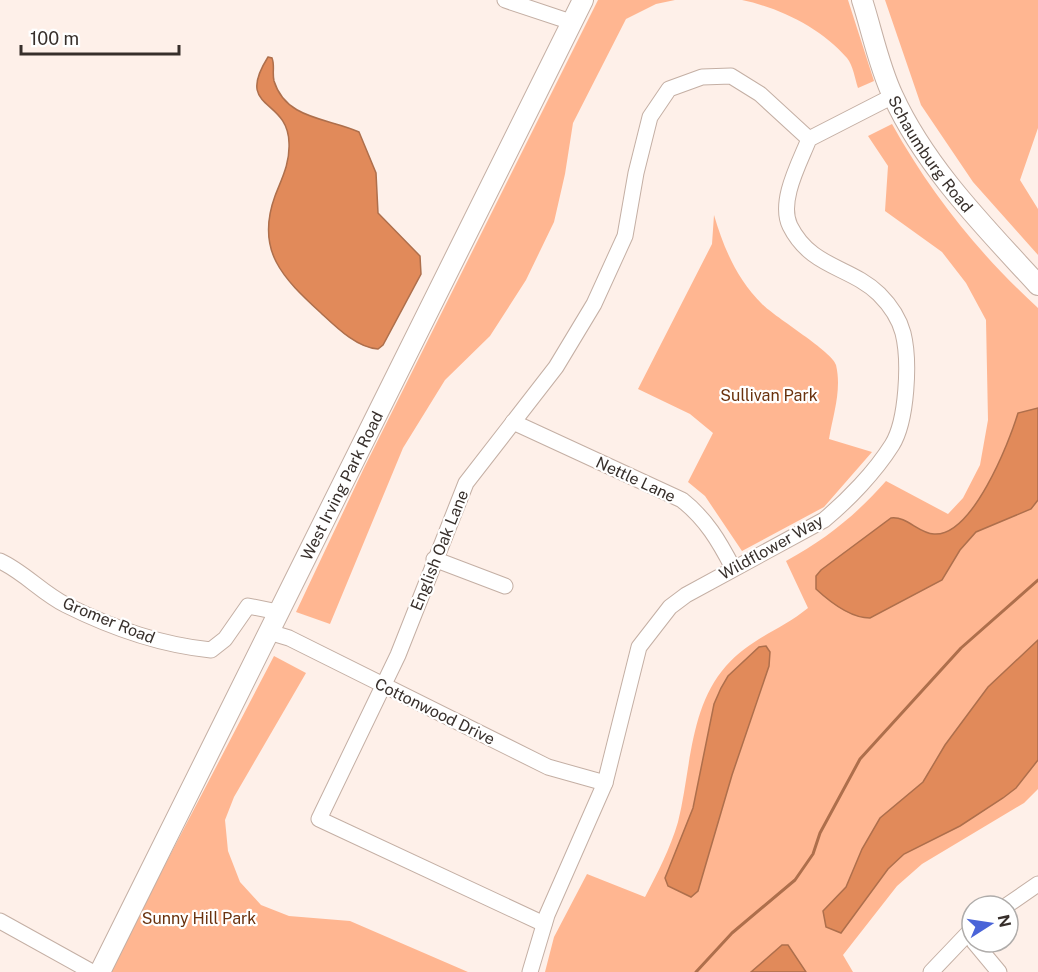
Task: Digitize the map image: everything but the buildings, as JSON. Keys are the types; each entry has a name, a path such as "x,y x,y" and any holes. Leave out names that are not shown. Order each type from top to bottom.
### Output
{"main road":[{"name":"West Irving Park Road","path":"99,972 583,0"},
{"name":"Schaumburg Road","path":"862,0 893,96 930,158 972,212 1038,285"}],"street":[{"path":"505,0 572,22"},
{"name":"English Oak Lane","path":"544,924 319,819 398,655 434,559 466,483 556,367 594,304 626,236 636,173 650,117 669,89 702,77 730,76 760,94 809,139"},
{"path":"809,139 893,96"},
{"name":"Wildflower Way","path":"530,972 544,924 605,783 639,647 670,607 695,589 824,520 837,509 892,444 902,418 905,353 897,319 878,293 813,256 789,224 787,195 809,139"},
{"name":"Nettle Lane","path":"513,422 682,500 699,514 717,538 733,568"},
{"path":"434,559 504,586"},
{"name":"Gromer Road","path":"0,561 26,575 64,604 140,636 189,648 211,650 225,639 248,606 278,612"},
{"name":"Cottonwood Drive","path":"268,632 289,638 548,767 605,783"},
{"path":"1020,896 1038,884"},
{"path":"0,921 92,972"},
{"path":"931,972 960,946"},
{"path":"985,954 999,972"}],"green space":[{"path":"598,0 675,0 656,4 626,19 573,123 554,222 526,280 490,336 445,380 403,448 330,624 296,612 364,468"},
{"path":"742,0 848,0 874,81 858,88 849,61 825,37 785,14"},
{"path":"885,0 1038,0 1038,128 1020,180 1038,209 1038,255 973,182 921,105"},
{"path":"892,124 923,175 957,222 976,245 1038,308 1038,789 1024,803 922,864 897,886 843,955 853,972 545,972 554,937 587,874 645,897 675,832 698,720 714,683 726,666 746,648 808,608 786,561 839,526 886,481 948,514 963,498 980,465 988,420 986,320 966,283 942,252 885,211 888,166 868,136"},
{"name":"Sullivan Park","path":"714,215 732,263 753,294 769,310 833,359 838,374 838,384 829,439 872,452 824,507 742,551 705,496 688,482 713,433 690,414 638,389 712,244"},
{"name":"Sunny Hill Park","path":"274,656 306,673 234,797 225,820 228,851 240,882 261,905 289,916 350,921 468,972 109,972"}],"shaded area":[{"path":"268,57 273,61 274,81 280,94 288,103 298,111 310,116 359,132 376,173 378,213 420,256 421,274 383,345 378,349 362,345 347,336 295,288 276,262 268,233 275,196 287,164 289,143 281,118 259,96 257,87 259,74"},
{"path":"1038,408 1038,500 1031,509 976,532 960,550 942,580 870,618 848,612 816,589 816,576 821,570 891,518 897,518 934,534 948,531 962,521 987,486 1018,413"},
{"path":"1038,640 1038,760 1016,788 1003,798 960,826 904,854 888,869 841,933 826,927 823,911 846,887 862,849 880,818 923,782 945,745 988,687"},
{"path":"766,646 770,652 769,666 732,775 698,891 691,897 668,886 665,878 693,808 714,704 728,676 759,647"},
{"path":"782,945 788,945 806,972 751,972"}],"waterway":[{"path":"696,972 732,933 795,880 813,854 820,833 860,759 961,648 1038,580"}]}
